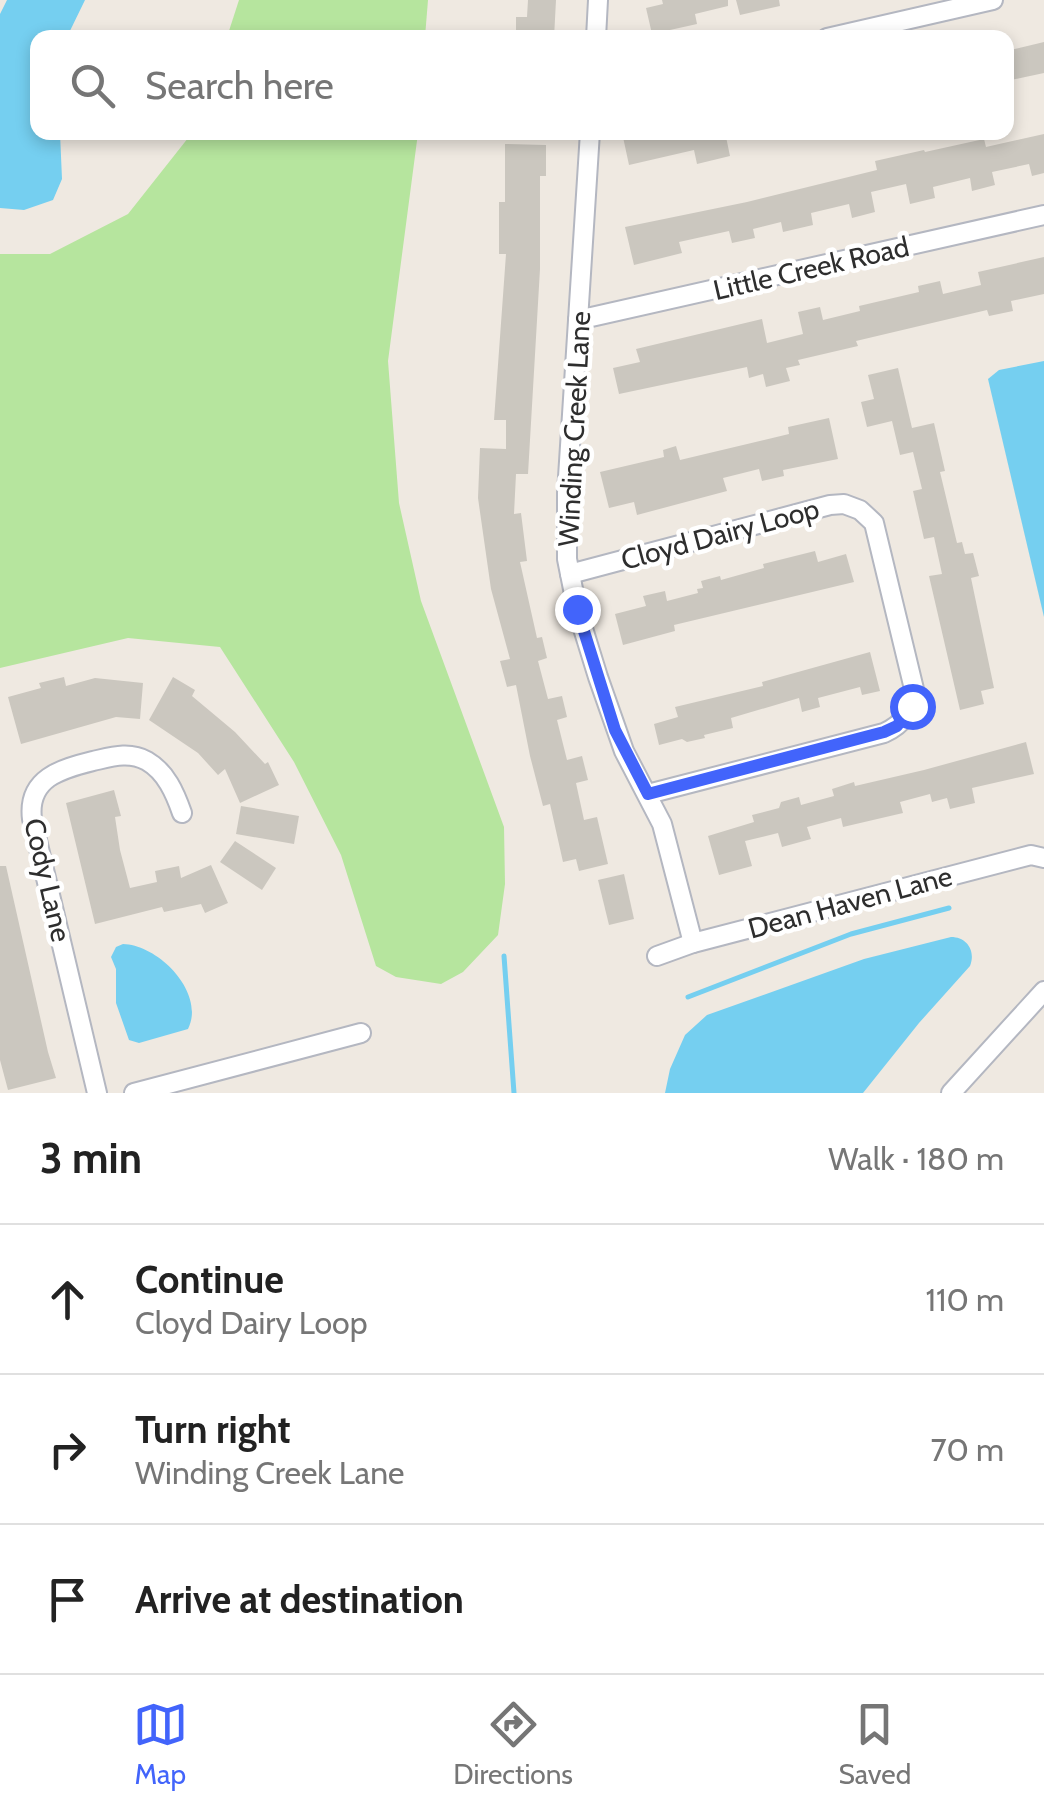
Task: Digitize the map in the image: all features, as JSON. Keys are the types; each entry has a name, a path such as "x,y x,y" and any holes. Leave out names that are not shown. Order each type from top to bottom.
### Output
{"street":[{"path":"596,30 598,0"},
{"path":"861,30 993,0"},
{"name":"Winding Creek Lane","path":"589,140 566,518 570,574 615,730 666,837 693,944"},
{"name":"Little Creek Road","path":"578,320 1044,215"},
{"name":"Cloyd Dairy Loop","path":"570,574 830,505 844,504 860,510 877,531 914,688 906,717 884,732 648,794"},
{"name":"Cody Lane","path":"98,1093 32,819 33,796 54,772 128,755 146,760 162,774 182,812"},
{"name":"Dean Haven Lane","path":"656,956 1031,855 1044,858"},
{"path":"951,1093 1044,992"},
{"path":"134,1093 362,1033"}],"green space":[{"path":"239,0 428,0 426,30 229,30"},
{"path":"186,140 417,140 388,361 399,503 421,601 504,827 505,884 498,935 463,972 441,984 396,977 376,966 341,855 294,762 220,647 128,638 0,668 0,254 50,254 128,214"}],"water":[{"path":"7,0 85,0 70,30 30,30 30,140 60,140 62,179 53,200 24,210 0,208 0,14"},
{"path":"1044,361 1044,617 988,379 999,370"},
{"path":"951,937 962,939 969,946 970,966 863,1093 665,1093 670,1069 685,1035 707,1015 864,959"},
{"path":"123,944 151,953 176,973 190,1001 188,1029 139,1043 129,1040 116,1003 116,969 111,957 116,947"}],"building":[{"path":"528,0 556,0 554,30 516,30 516,17 527,17"},
{"path":"662,0 728,0 728,6 695,14 697,24 651,30 646,8 663,4"},
{"path":"736,0 779,0 780,6 740,15"},
{"path":"1044,42 1044,73 1014,79 1014,49"},
{"path":"1044,134 1044,173 1032,176 1029,164 992,172 995,185 972,191 970,178 933,187 935,198 910,204 906,184 871,192 875,212 852,218 849,204 811,213 813,225 783,232 781,222 753,229 755,238 732,243 729,231 679,242 682,253 634,265 625,227 877,170 875,161 924,150 979,140 984,140 986,147"},
{"path":"624,140 727,140 730,156 697,164 694,150 629,165"},
{"path":"505,144 546,145 546,176 540,176 540,269 528,474 516,474 514,514 521,513 527,561 520,562 537,638 542,637 547,658 538,661 548,699 562,696 567,717 557,720 567,760 582,756 588,780 576,783 584,820 597,817 608,864 579,871 576,859 563,862 550,804 543,806 516,685 507,687 500,661 510,659 491,589 478,498 480,448 506,449 506,420 494,420 506,254 499,254 499,202 505,202"},
{"path":"1044,257 1044,294 1011,301 1013,311 989,316 987,310 856,341 858,346 798,360 800,365 786,368 790,381 766,387 763,374 749,378 747,367 619,394 613,368 640,362 636,349 762,319 767,343 803,334 798,312 820,307 823,320 860,311 859,306 919,292 918,286 940,281 943,294 981,285 978,272"},
{"path":"898,368 912,428 934,423 945,471 940,472 957,543 962,542 965,554 973,553 979,576 971,578 994,688 981,691 984,704 960,710 929,576 942,574 934,537 924,539 913,491 922,489 913,452 900,455 892,421 867,427 861,402 874,399 868,375"},
{"path":"829,418 838,459 783,470 784,476 762,481 759,469 723,478 727,491 637,515 634,502 609,508 600,472 664,457 663,450 676,446 680,460 789,434 788,427"},
{"path":"815,551 818,562 846,554 854,582 674,625 675,631 623,645 615,614 646,606 643,596 665,591 667,601 698,593 697,589 703,588 701,581 720,576 721,580"},
{"path":"870,652 880,691 862,695 860,687 818,698 820,707 802,712 799,698 731,718 733,728 704,735 705,738 659,745 654,724 678,717 675,707 763,686 762,682"},
{"path":"64,677 66,686 95,678 143,683 140,719 116,717 21,744 8,697"},
{"path":"173,677 195,690 192,696 265,764 268,762 279,785 240,803 225,769 218,775 198,753 149,720"},
{"path":"1026,742 1034,774 972,788 975,803 950,809 947,798 932,802 930,794 900,802 903,813 843,827 841,818 807,827 811,839 782,847 778,833 745,841 752,866 719,875 708,836 754,822 752,815 779,808 781,802 799,797 801,805 834,796 832,789 854,782 855,786 924,770"},
{"path":"114,790 121,816 115,817 120,850 130,888 157,882 155,871 179,866 181,878 211,865 228,903 205,913 201,904 164,912 162,907 95,924 66,803"},
{"path":"241,806 299,816 294,844 236,834"},
{"path":"235,841 276,868 262,890 220,862"},
{"path":"0,866 6,866 56,1078 8,1090 0,1060"},
{"path":"624,874 634,919 609,925 598,880"}],"waterway":[{"path":"688,997 851,934 949,908"},
{"path":"504,956 514,1093"}],"route":[{"path":"577,609 615,730 648,794 884,732 897,726 912,706"}]}
